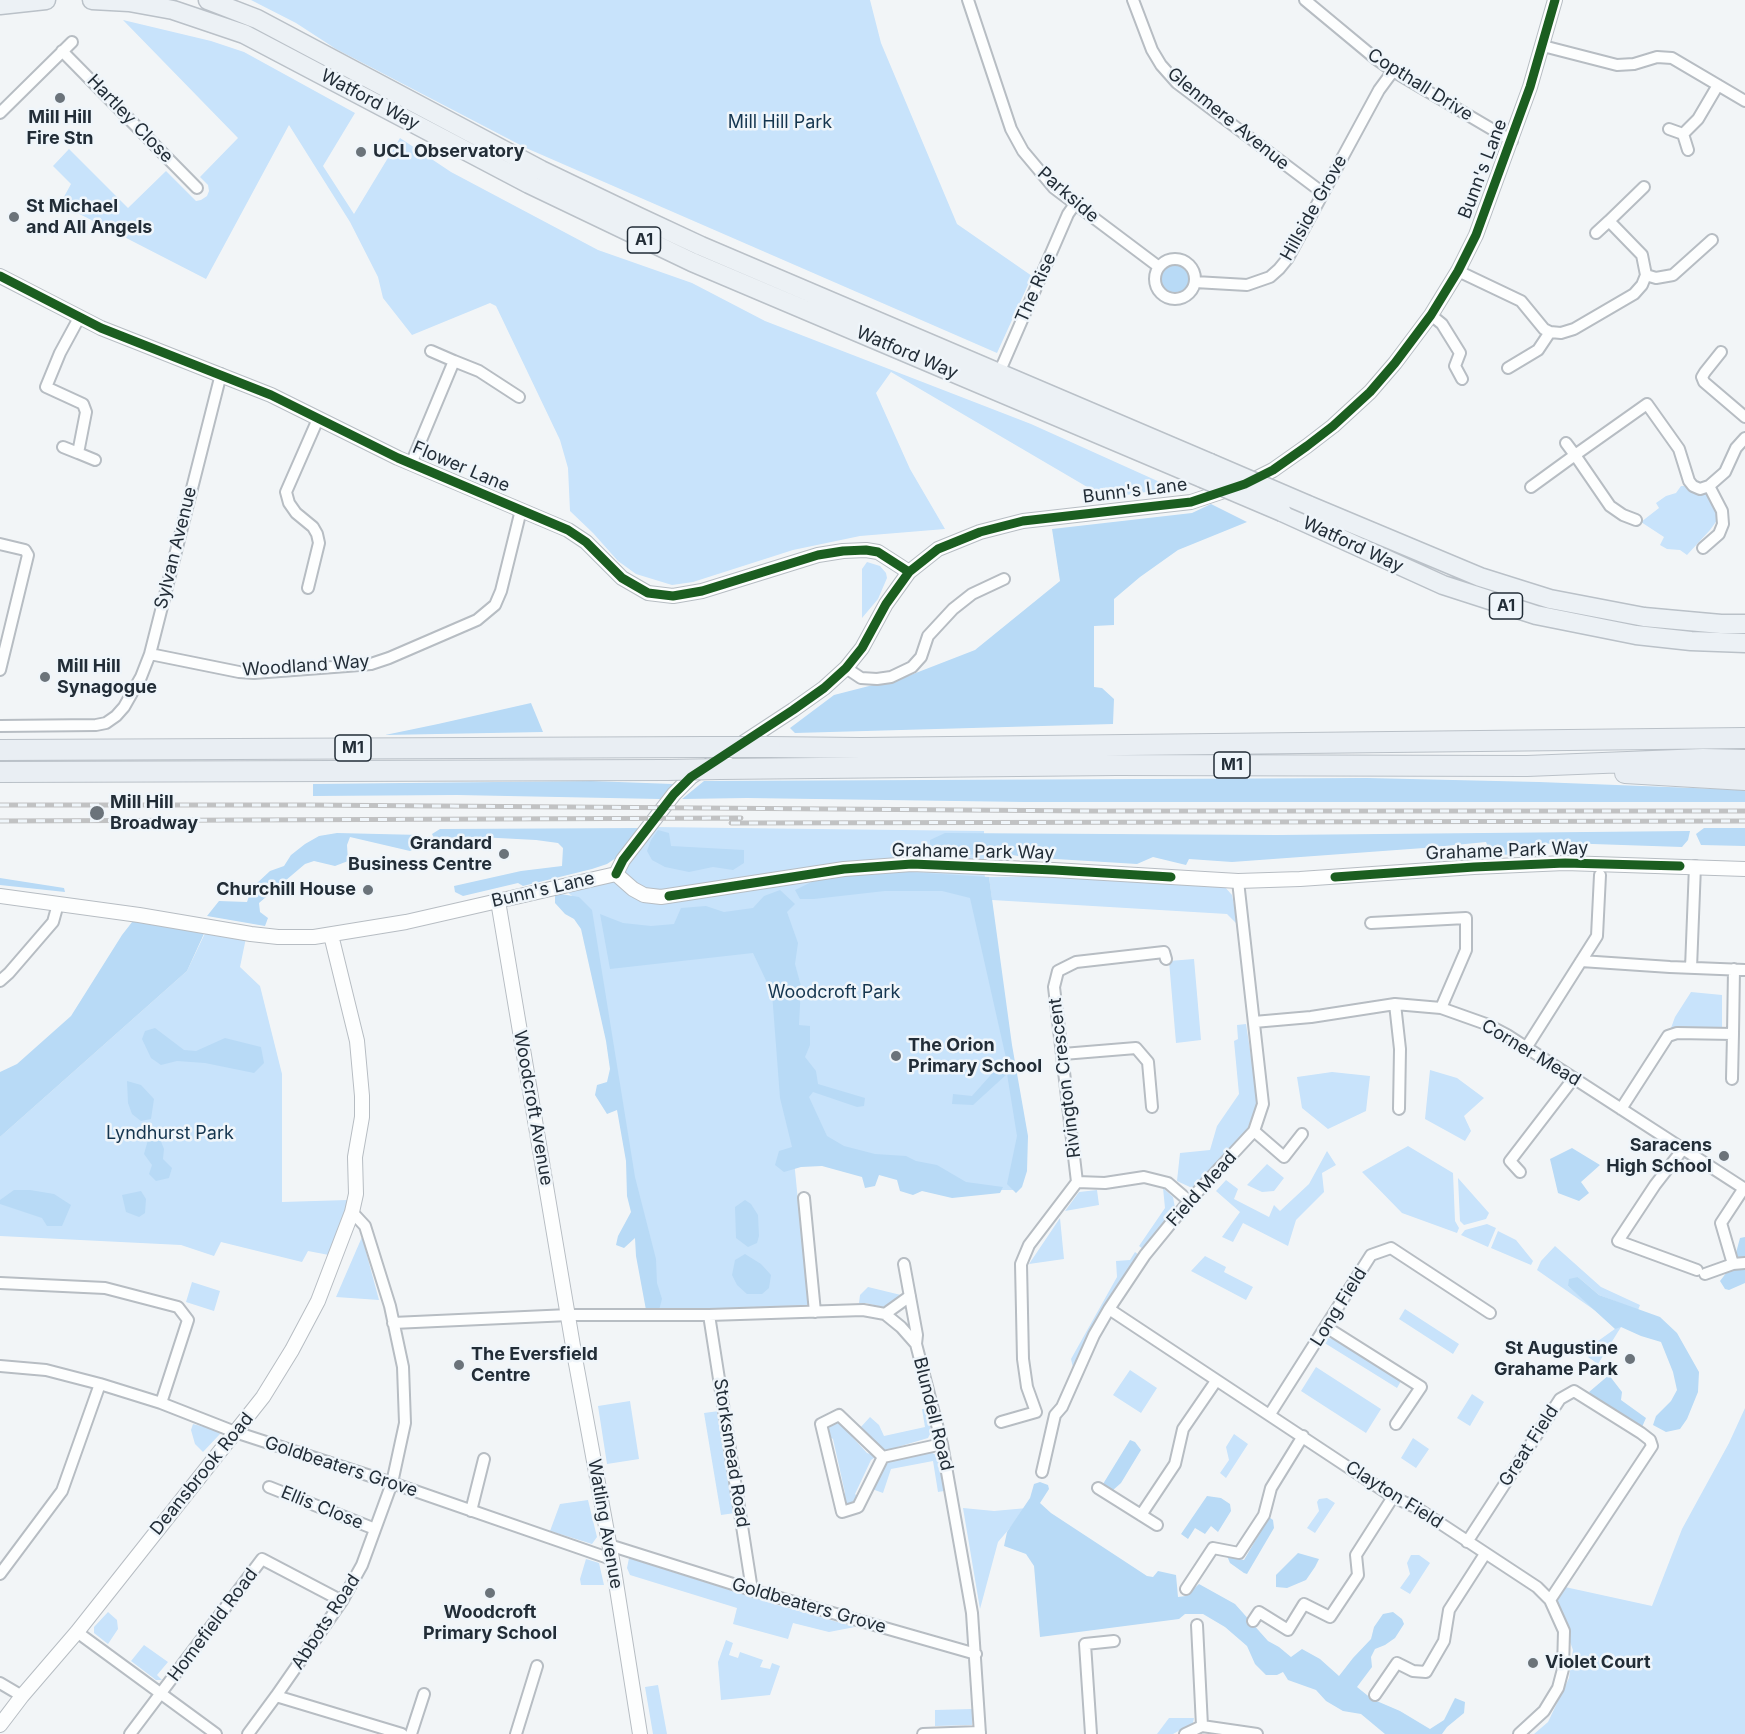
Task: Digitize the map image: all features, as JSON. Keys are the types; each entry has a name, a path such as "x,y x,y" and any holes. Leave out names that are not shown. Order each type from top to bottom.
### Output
{"highway":[{"path":"0,5 46,0"},
{"name":"Watford Way","path":"92,0 129,2 173,10 244,34 529,184 692,262 1206,471 1308,505 1480,577 1550,599 1644,617 1704,623 1745,624"},
{"name":"Watford Way","path":"208,0 275,28 541,170 639,218 999,373 1206,471 1282,512 1443,585 1536,615 1636,635 1691,641 1745,643"},
{"name":"M1","path":"0,750 861,748 1745,738"},
{"name":"M1","path":"0,772 1118,765 1527,765 1703,759 1745,760"},
{"name":"M1","path":"1527,765 1745,780"}],"street":[{"name":"Parkside","path":"968,0 1011,129 1035,168 1054,188 1159,267"},
{"name":"Glenmere Avenue","path":"1132,0 1152,50 1161,65 1177,83 1323,193"},
{"name":"Copthall Drive","path":"1305,0 1393,72 1512,141"},
{"name":"Bunn's Lane","path":"0,896 278,937 331,935 406,922 616,874 623,860 674,794 691,777 793,710 824,688 846,668 862,648 886,604 909,572 938,549 980,532 1023,521 1191,502 1245,484 1273,470 1307,446 1363,399 1384,378 1431,315 1476,235 1512,141 1543,46 1555,0"},
{"path":"0,113 72,42"},
{"path":"1543,46 1617,65 1634,64 1658,57 1672,58 1745,101"},
{"name":"Hartley Close","path":"62,51 197,188"},
{"name":"Hillside Grove","path":"1195,282 1247,285 1270,277 1279,269 1288,258 1379,90 1393,72"},
{"path":"1683,134 1698,119 1718,85"},
{"path":"1669,129 1683,134"},
{"path":"1683,134 1688,150"},
{"path":"1596,233 1644,187"},
{"name":"The Rise","path":"999,373 1068,214 1075,204"},
{"path":"1458,270 1515,297 1524,304 1538,323 1550,332 1561,333 1574,329 1635,294 1646,275 1642,255 1609,221"},
{"path":"1646,275 1656,278 1672,275 1712,240"},
{"path":"1174,259 1185,262 1193,270 1195,282 1189,293 1177,299 1171,299 1159,292 1156,286 1156,273 1164,263 1174,259"},
{"name":"Flower Lane","path":"0,276 80,318 271,395 411,464 578,535 622,578 653,594 673,596 702,591 818,555 843,550 878,552 909,572"},
{"path":"1431,315 1443,324 1460,353 1455,366 1462,379"},
{"path":"78,453 86,408 80,402 46,387 60,353 80,318"},
{"path":"1508,368 1538,351 1550,332"},
{"path":"431,351 479,371 519,397"},
{"path":"1721,352 1704,372 1704,382 1745,417"},
{"path":"411,464 454,362"},
{"name":"Sylvan Avenue","path":"0,726 96,725 106,723 124,707 141,677 150,654 220,374"},
{"path":"1531,487 1647,404 1679,449 1689,481 1700,489 1708,486 1725,472 1736,448 1745,438"},
{"path":"308,588 319,543 317,534 313,527 292,508 286,492 318,419"},
{"path":"1566,443 1610,506 1636,520"},
{"path":"63,447 95,460"},
{"path":"1703,549 1719,534 1724,524 1722,512 1708,486"},
{"name":"Woodland Way","path":"150,654 238,672 254,673 370,664 388,658 477,620 495,605 501,591 521,510"},
{"path":"0,544 25,550 28,555 0,670"},
{"path":"846,668 861,678 877,679 891,677 912,667 921,657 928,636 953,609 972,594 1004,579"},
{"name":"Grahame Park Way","path":"616,874 633,889 644,895 661,897 844,869 912,864 1238,881 1565,863 1745,869"},
{"path":"1691,968 1695,866"},
{"path":"1526,1048 1597,936 1600,876"},
{"name":"Field Mead","path":"1042,1472 1055,1415 1062,1407 1094,1335 1109,1309 1145,1256 1189,1201 1254,1131 1263,1104 1238,881"},
{"name":"Woodcroft Avenue","path":"498,901 569,1315"},
{"path":"0,981 53,922 58,904"},
{"path":"1371,923 1466,918 1466,950 1441,1008"},
{"name":"Deansbrook Road","path":"0,1725 263,1397 318,1301 352,1212 356,1194 355,1157 362,1118 357,1041 331,935"},
{"name":"Rivington Crescent","path":"1166,959 1164,952 1076,962 1058,971 1054,987 1077,1182 1105,1183 1144,1177 1168,1183 1189,1201"},
{"path":"1581,961 1740,970 1733,1034 1732,1079"},
{"path":"1395,1004 1400,1049 1399,1109"},
{"name":"Corner Mead","path":"1254,1022 1311,1017 1395,1004 1441,1008 1486,1024 1744,1188"},
{"path":"1621,1108 1668,1036 1677,1033 1733,1034"},
{"path":"1063,1054 1136,1048 1148,1062 1152,1107"},
{"path":"1520,1172 1510,1161 1573,1079"},
{"path":"1254,1131 1284,1157 1302,1134"},
{"path":"1683,1149 1655,1185 1618,1241 1701,1272 1745,1263"},
{"path":"1001,1422 1036,1412 1027,1386 1023,1359 1021,1264 1029,1245 1077,1182"},
{"path":"1733,1264 1721,1223 1744,1188"},
{"path":"804,1198 815,1312"},
{"name":"Abbots Road","path":"248,1734 342,1601 362,1565 392,1483 405,1424 403,1367 390,1306 365,1226 352,1212"},
{"name":"Long Field","path":"1270,1414 1371,1255 1391,1248 1490,1313"},
{"path":"904,1264 917,1335 916,1344"},
{"path":"0,1283 105,1288 177,1306 188,1320 161,1403"},
{"path":"393,1323 569,1315 709,1316 863,1310 885,1314 910,1296"},
{"name":"Clayton Field","path":"1109,1309 1393,1497 1417,1508 1537,1587 1550,1600 1564,1631 1563,1669 1558,1688 1544,1711 1519,1734"},
{"name":"Blundell Road","path":"885,1314 916,1344 942,1444 972,1613 980,1733"},
{"name":"Watling Avenue","path":"569,1315 640,1734"},
{"name":"Storksmead Road","path":"709,1316 752,1590"},
{"path":"1326,1327 1421,1387 1396,1424"},
{"name":"Goldbeaters Grove","path":"0,1366 46,1370 100,1384 471,1511 976,1654"},
{"path":"1141,1515 1175,1464 1183,1429 1216,1381"},
{"path":"0,1574 62,1491 100,1384"},
{"name":"Great Field","path":"1467,1542 1560,1399 1574,1391 1641,1433 1650,1440 1652,1446 1550,1600"},
{"path":"839,1415 883,1456 858,1508 842,1512 821,1424 839,1415"},
{"path":"1186,1589 1213,1548 1239,1553 1264,1515 1271,1488 1303,1436"},
{"path":"883,1456 942,1444"},
{"path":"471,1511 484,1459"},
{"name":"Ellis Close","path":"268,1487 375,1530"},
{"path":"1098,1488 1157,1525"},
{"path":"1253,1621 1259,1612 1288,1630 1304,1604 1330,1617 1358,1575 1356,1555 1393,1497"},
{"path":"1375,1695 1397,1663 1413,1671 1426,1672 1444,1641 1449,1610 1485,1554"},
{"name":"Homefield Road","path":"130,1734 262,1559 342,1601"},
{"path":"1197,1625 1202,1726"},
{"path":"76,1632 216,1734"},
{"path":"1091,1734 1085,1644 1114,1641"},
{"path":"516,1734 537,1666"},
{"path":"0,1683 22,1696"},
{"path":"411,1734 424,1694"},
{"path":"276,1696 402,1734"},
{"path":"1185,1734 1202,1726 1257,1734"},
{"path":"924,1734 980,1733"}],"green space":[{"name":"Mill Hill Park","path":"251,0 870,0 881,43 957,224 1032,276 997,353 526,148 336,49 296,23"},
{"path":"123,20 211,41 244,52 355,113 323,166 354,214 400,138 451,172 598,250 692,283 765,321 1031,424 1173,488 1106,498 891,372 876,393 910,469 945,529 860,536 793,550 693,582 672,585 636,574 618,561 570,511 568,468 560,440 496,306 490,303 412,335 383,298 378,277 350,222 289,125 206,279 60,204 71,184 53,166 69,149 128,208 166,171 196,201 201,200 207,196 209,191 208,185 200,177 238,138"},
{"path":"1681,486 1707,494 1716,507 1718,519 1687,555 1680,550 1667,549 1660,545 1664,537 1641,522 1659,508 1656,503 1676,493"},
{"path":"867,562 880,566 887,578 878,599 862,618 862,569"},
{"name":"Woodcroft Park","path":"652,827 984,831 984,870 1023,1144 1015,1190 958,1190 793,1150 809,1313 654,1315 588,907 558,886 616,874"},
{"path":"1055,876 1224,886 1232,895 1238,925 1227,914 992,900 989,877"},
{"name":"Lyndhurst Park","path":"208,927 247,933 240,967 260,986 282,1074 282,1202 348,1200 329,1255 308,1251 302,1262 221,1242 214,1256 181,1245 0,1236 0,1137 187,971"},
{"path":"1194,959 1201,1040 1176,1043 1169,961"},
{"path":"1691,992 1722,995 1722,1030 1671,1028 1675,1017"},
{"path":"1246,1024 1258,1101 1247,1130 1192,1188 1177,1181 1180,1153 1210,1150 1217,1126 1239,1094 1234,1041 1238,1039 1237,1025"},
{"path":"1430,1070 1457,1078 1484,1098 1464,1116 1471,1131 1465,1141 1425,1119"},
{"path":"1332,1072 1370,1076 1366,1111 1328,1129 1302,1108 1297,1077"},
{"path":"1408,1146 1453,1173 1455,1221 1459,1228 1457,1233 1402,1213 1362,1172"},
{"path":"1327,1151 1336,1165 1322,1173 1324,1192 1296,1220 1288,1246 1243,1223 1233,1242 1222,1237 1240,1212 1216,1191 1226,1180 1238,1189 1234,1199 1269,1217 1274,1205 1280,1211 1309,1184"},
{"path":"1267,1164 1284,1178 1274,1191 1262,1192 1247,1185"},
{"path":"1458,1178 1489,1213 1486,1219 1464,1225 1460,1221"},
{"path":"1163,1188 1173,1197 1175,1208 1143,1249 1139,1246 1165,1208"},
{"path":"1097,1190 1099,1205 1065,1211 1079,1192"},
{"path":"1060,1218 1064,1259 1029,1264"},
{"path":"1487,1224 1496,1228 1488,1247 1461,1235 1465,1230"},
{"path":"1498,1231 1516,1240 1533,1261 1531,1265 1491,1248"},
{"path":"362,1237 379,1300 336,1297"},
{"path":"1555,1246 1601,1287 1640,1305 1638,1310 1599,1295 1578,1277 1568,1286 1600,1314 1537,1270 1541,1261"},
{"path":"1135,1252 1139,1255 1074,1372 1071,1359 1117,1277 1116,1261 1130,1260"},
{"path":"1205,1256 1226,1267 1224,1272 1253,1287 1246,1300 1191,1271"},
{"path":"192,1282 220,1291 214,1311 186,1302"},
{"path":"868,1287 901,1295 885,1308 859,1303 860,1295"},
{"path":"1405,1309 1459,1344 1453,1354 1399,1319"},
{"path":"1619,1326 1621,1327 1598,1364 1588,1357 1598,1341"},
{"path":"1325,1338 1337,1339 1401,1381 1397,1388 1323,1342"},
{"path":"1316,1367 1381,1409 1366,1433 1301,1391"},
{"path":"1130,1370 1157,1388 1141,1413 1113,1395"},
{"path":"1472,1394 1484,1402 1470,1426 1457,1418"},
{"path":"630,1401 639,1459 607,1464 598,1406"},
{"path":"1745,1408 1745,1734 1534,1734 1548,1722 1569,1678 1573,1650 1552,1593 1565,1587 1652,1606 1682,1529 1729,1443"},
{"path":"922,1409 927,1409 931,1432 928,1438 884,1451 860,1428 870,1417 879,1425 884,1436 925,1427"},
{"path":"719,1411 735,1513 721,1515 704,1413"},
{"path":"838,1421 846,1424 845,1429 867,1453 877,1456 871,1460 855,1494 858,1497 850,1506 843,1503 842,1497 845,1493 833,1439 827,1435 827,1428 831,1423"},
{"path":"193,1424 219,1431 220,1434 203,1452 195,1444 191,1430"},
{"path":"1234,1434 1248,1444 1226,1478 1220,1473 1229,1460 1226,1447"},
{"path":"1413,1438 1429,1449 1416,1468 1401,1458"},
{"path":"929,1451 938,1456 944,1491 938,1492 933,1461 891,1469 883,1493 872,1489 884,1462"},
{"path":"1327,1498 1335,1503 1315,1533 1307,1528 1319,1511 1317,1502 1319,1499"},
{"path":"588,1500 597,1537 592,1544 550,1531 560,1504"},
{"path":"963,1508 994,1511 1027,1508 998,1542 980,1609"},
{"path":"1411,1555 1419,1555 1430,1563 1410,1594 1400,1588 1410,1574 1407,1563"},
{"path":"629,1558 855,1627 829,1632 793,1623 788,1639 733,1624 737,1608 630,1575 627,1568"},
{"path":"586,1559 599,1563 604,1585 581,1585 580,1579"},
{"path":"108,1612 117,1620 118,1629 108,1644 94,1633 94,1627"},
{"path":"726,1640 733,1643 729,1655 738,1658 740,1652 763,1660 760,1667 770,1669 772,1663 780,1666 770,1695 721,1700 718,1662"},
{"path":"144,1645 168,1662 157,1675 162,1680 156,1680 131,1661"},
{"path":"658,1685 667,1734 653,1734 645,1687"},
{"path":"972,1709 972,1725 935,1726 935,1710"},
{"path":"1169,1718 1194,1718 1193,1723 1173,1734 1157,1734"}],"shaded area":[{"path":"1175,263 1187,267 1191,279 1187,291 1175,295 1163,291 1159,279 1163,267"},
{"path":"1211,504 1247,522 1178,550 1114,599 1114,625 1094,626 1094,687 1102,688 1114,699 1113,724 795,733 790,728 834,695 908,676 975,650 1060,581 1052,529 1192,513"},
{"path":"531,703 543,732 385,735 438,724"},
{"path":"1367,778 1745,790 1745,802 1024,802 682,799 704,781"},
{"path":"591,781 673,784 660,799 457,795 313,796 313,784"},
{"path":"642,828 619,856 607,864 523,886 518,883 463,896 455,892 454,886 521,871 562,866 563,848 558,843 536,840 479,837 434,838 432,834 440,829"},
{"path":"1704,828 1745,828 1745,846 1701,845 1696,834"},
{"path":"658,830 669,833 671,846 744,850 744,863 733,870 713,867 689,872 665,867 652,860 647,851"},
{"path":"1690,831 1688,840 1682,847 1563,843 1519,845 1514,855 1491,854 1486,842 1232,862 1189,859 1186,865 1153,857 1137,864 1023,857 1002,853 962,855 950,860 930,851 930,840 945,833 1277,835"},
{"path":"337,833 421,835 424,844 410,851 350,837 347,845 348,861 335,866 314,861 305,864 259,903 260,912 268,918 265,926 207,916 219,901 247,902 256,884 270,871 284,866 291,855 305,844 319,836"},
{"path":"895,871 989,877 1012,1045 1028,1136 1027,1171 1022,1187 1016,1193 1007,1184 1017,1136 1007,1074 973,1105 952,1104 953,1094 972,1096 1006,1058 970,898 942,891 885,891 800,899 795,890 822,877"},
{"path":"0,878 64,888 65,892 0,885"},
{"path":"780,890 795,904 787,912 798,943 795,964 801,986 799,1025 810,1026 810,1045 805,1057 816,1071 818,1084 865,1098 864,1106 857,1107 813,1092 809,1097 827,1136 844,1146 875,1154 906,1156 916,1161 937,1165 966,1182 1003,1187 1000,1193 952,1198 922,1191 913,1195 900,1191 897,1180 879,1175 875,1186 865,1188 862,1177 822,1166 801,1167 784,1172 775,1165 779,1151 792,1147 780,1098 772,993 753,953 610,969 600,914 623,923 651,926 674,924 681,908 706,906 724,912 753,908 764,896"},
{"path":"555,893 579,897 592,910 635,1177 656,1259 657,1283 662,1299 659,1310 646,1310 635,1238 624,1248 616,1245 618,1236 631,1212 627,1196 626,1161 617,1110 607,1114 595,1095 597,1085 607,1082 610,1069 606,1041 581,929 574,919 565,914 555,903"},
{"path":"136,917 207,927 187,971 0,1137 0,1072 17,1064 71,1016 122,935"},
{"path":"155,1028 184,1050 196,1051 225,1038 261,1047 264,1063 254,1073 205,1063 177,1061 161,1065 151,1058 142,1039 145,1031"},
{"path":"127,1081 141,1085 154,1099 151,1119 141,1121 132,1114 128,1103"},
{"path":"160,1139 164,1149 163,1159 172,1168 169,1178 156,1181 149,1174 152,1165 144,1154 148,1140"},
{"path":"1572,1148 1600,1165 1581,1182 1589,1193 1579,1201 1558,1193 1550,1159"},
{"path":"14,1190 54,1194 71,1205 62,1226 47,1226 42,1218 0,1204 0,1200"},
{"path":"141,1191 146,1199 145,1213 139,1217 126,1212 122,1195"},
{"path":"745,1200 751,1204 758,1215 757,1243 748,1247 736,1238 735,1207"},
{"path":"1745,1237 1745,1283 1729,1290 1725,1289 1720,1281 1733,1264 1740,1238"},
{"path":"745,1254 761,1264 771,1275 769,1288 762,1294 747,1294 737,1285 732,1275 735,1260"},
{"path":"1578,1277 1599,1295 1660,1317 1677,1333 1699,1372 1698,1392 1687,1419 1680,1429 1666,1432 1653,1425 1656,1416 1671,1401 1677,1390 1673,1372 1661,1342 1621,1327 1615,1329 1568,1286 1569,1279"},
{"path":"1609,1375 1622,1392 1621,1400 1646,1418 1642,1427 1603,1405 1589,1392"},
{"path":"1130,1440 1135,1442 1141,1450 1121,1483 1112,1491 1103,1484"},
{"path":"1040,1482 1048,1485 1049,1489 1040,1503 1051,1513 1147,1576 1153,1577 1158,1571 1176,1575 1178,1597 1186,1596 1199,1584 1235,1604 1268,1641 1291,1657 1302,1649 1320,1659 1339,1676 1371,1639 1374,1627 1383,1614 1393,1612 1402,1619 1404,1624 1395,1638 1375,1649 1371,1657 1372,1667 1357,1687 1372,1699 1400,1711 1430,1729 1444,1720 1455,1698 1465,1702 1464,1713 1442,1734 1385,1734 1361,1714 1343,1711 1326,1701 1316,1690 1288,1680 1283,1672 1277,1675 1266,1675 1255,1664 1247,1646 1225,1627 1203,1614 1185,1614 1179,1619 1040,1637 1034,1566 1026,1554 1004,1546 1007,1532 1030,1498 1034,1484"},
{"path":"1207,1496 1221,1498 1230,1504 1231,1511 1218,1532 1211,1526 1205,1534 1195,1528 1188,1539 1181,1534"},
{"path":"1269,1517 1273,1520 1274,1528 1247,1574 1244,1573 1230,1563 1227,1556 1244,1560"},
{"path":"1298,1553 1319,1559 1315,1567 1306,1580 1287,1588 1276,1587 1276,1575"}],"railway":[{"path":"0,805 1093,811 1745,811"},
{"path":"0,821 741,818"},
{"path":"731,823 1745,821"}],"cycle path":[{"path":"616,874 623,860 674,794 691,777 793,710 824,688 846,668 862,648 886,604 909,572 938,549 980,532 1023,521 1191,502 1245,484 1273,470 1307,446 1370,392 1431,315 1458,271 1476,235 1530,87 1555,0"},
{"path":"0,276 101,328 271,395 398,458 568,530 586,542 622,578 648,593 673,596 702,591 818,555 843,551 878,552 909,572"},
{"path":"1335,877 1565,863 1680,866"},
{"path":"669,896 844,869 912,864 1171,877"}],"place":[{"name":"Mill Hill Fire Stn","path":"60,98"},
{"name":"UCL Observatory","path":"361,152"},
{"name":"St Michael and All Angels","path":"14,217"},
{"name":"Mill Hill Synagogue","path":"45,677"},
{"name":"Mill Hill Broadway","path":"97,813"},
{"name":"Grandard Business Centre","path":"504,854"},
{"name":"Churchill House","path":"368,890"},
{"name":"The Orion Primary School","path":"896,1056"},
{"name":"Saracens High School","path":"1724,1156"},
{"name":"St Augustine Grahame Park","path":"1630,1359"},
{"name":"The Eversfield Centre","path":"459,1365"},
{"name":"Woodcroft Primary School","path":"490,1593"},
{"name":"Violet Court","path":"1533,1663"}]}
